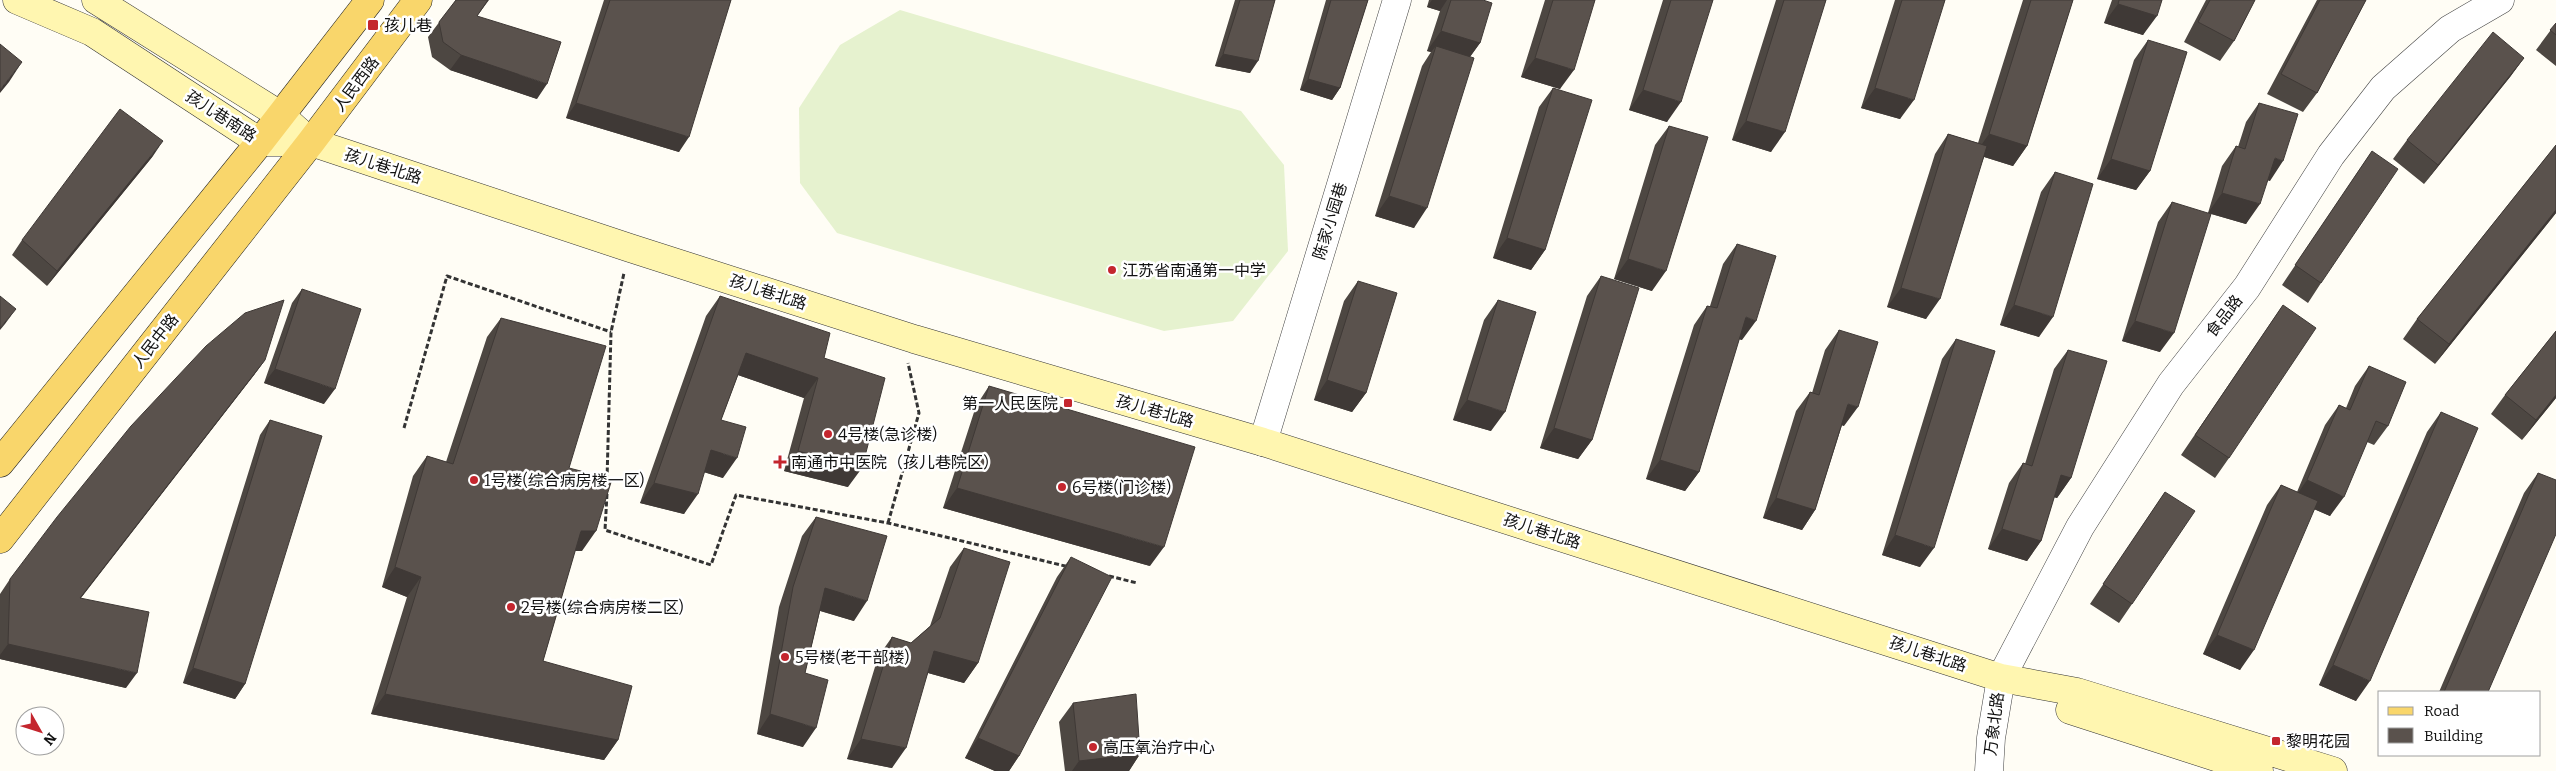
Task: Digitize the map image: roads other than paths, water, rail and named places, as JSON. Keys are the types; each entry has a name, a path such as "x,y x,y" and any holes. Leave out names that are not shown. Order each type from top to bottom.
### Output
{"main road":[{"name":"孩儿巷南路","path":"17,0 92,32 260,142 311,142"},
{"name":"孩儿巷南路","path":"96,0 280,115 311,142"},
{"path":"0,463 260,142 370,0"},
{"name":"人民西路","path":"311,142 418,0"},
{"name":"孩儿巷北路","path":"311,142 630,248 914,339 1263,442 2001,678 2072,711 2259,771"},
{"name":"人民中路","path":"0,539 311,142"},
{"name":"孩儿巷北路","path":"2001,678 2077,692 2333,771"}],"street":[{"name":"陈家小园巷","path":"1263,442 1397,0"},
{"name":"食品路","path":"2001,678 2086,519 2171,384 2247,287 2331,155 2383,88 2450,29 2500,0"},
{"name":"万象北路","path":"1989,771 1991,738 2001,678"}],"place":[{"name":"孩儿巷","path":"373,25"},
{"name":"江苏省南通第一中学","path":"1112,270"},
{"name":"第一人民医院","path":"1068,403"},
{"name":"4号楼(急诊楼)","path":"828,434"},
{"name":"南通市中医院（孩儿巷院区）","path":"780,462"},
{"name":"1号楼(综合病房楼一区)","path":"474,480"},
{"name":"6号楼(门诊楼)","path":"1062,487"},
{"name":"2号楼(综合病房楼二区)","path":"511,607"},
{"name":"5号楼(老干部楼)","path":"785,657"},
{"name":"黎明花园","path":"2276,741"},
{"name":"高压氧治疗中心","path":"1093,747"}]}
